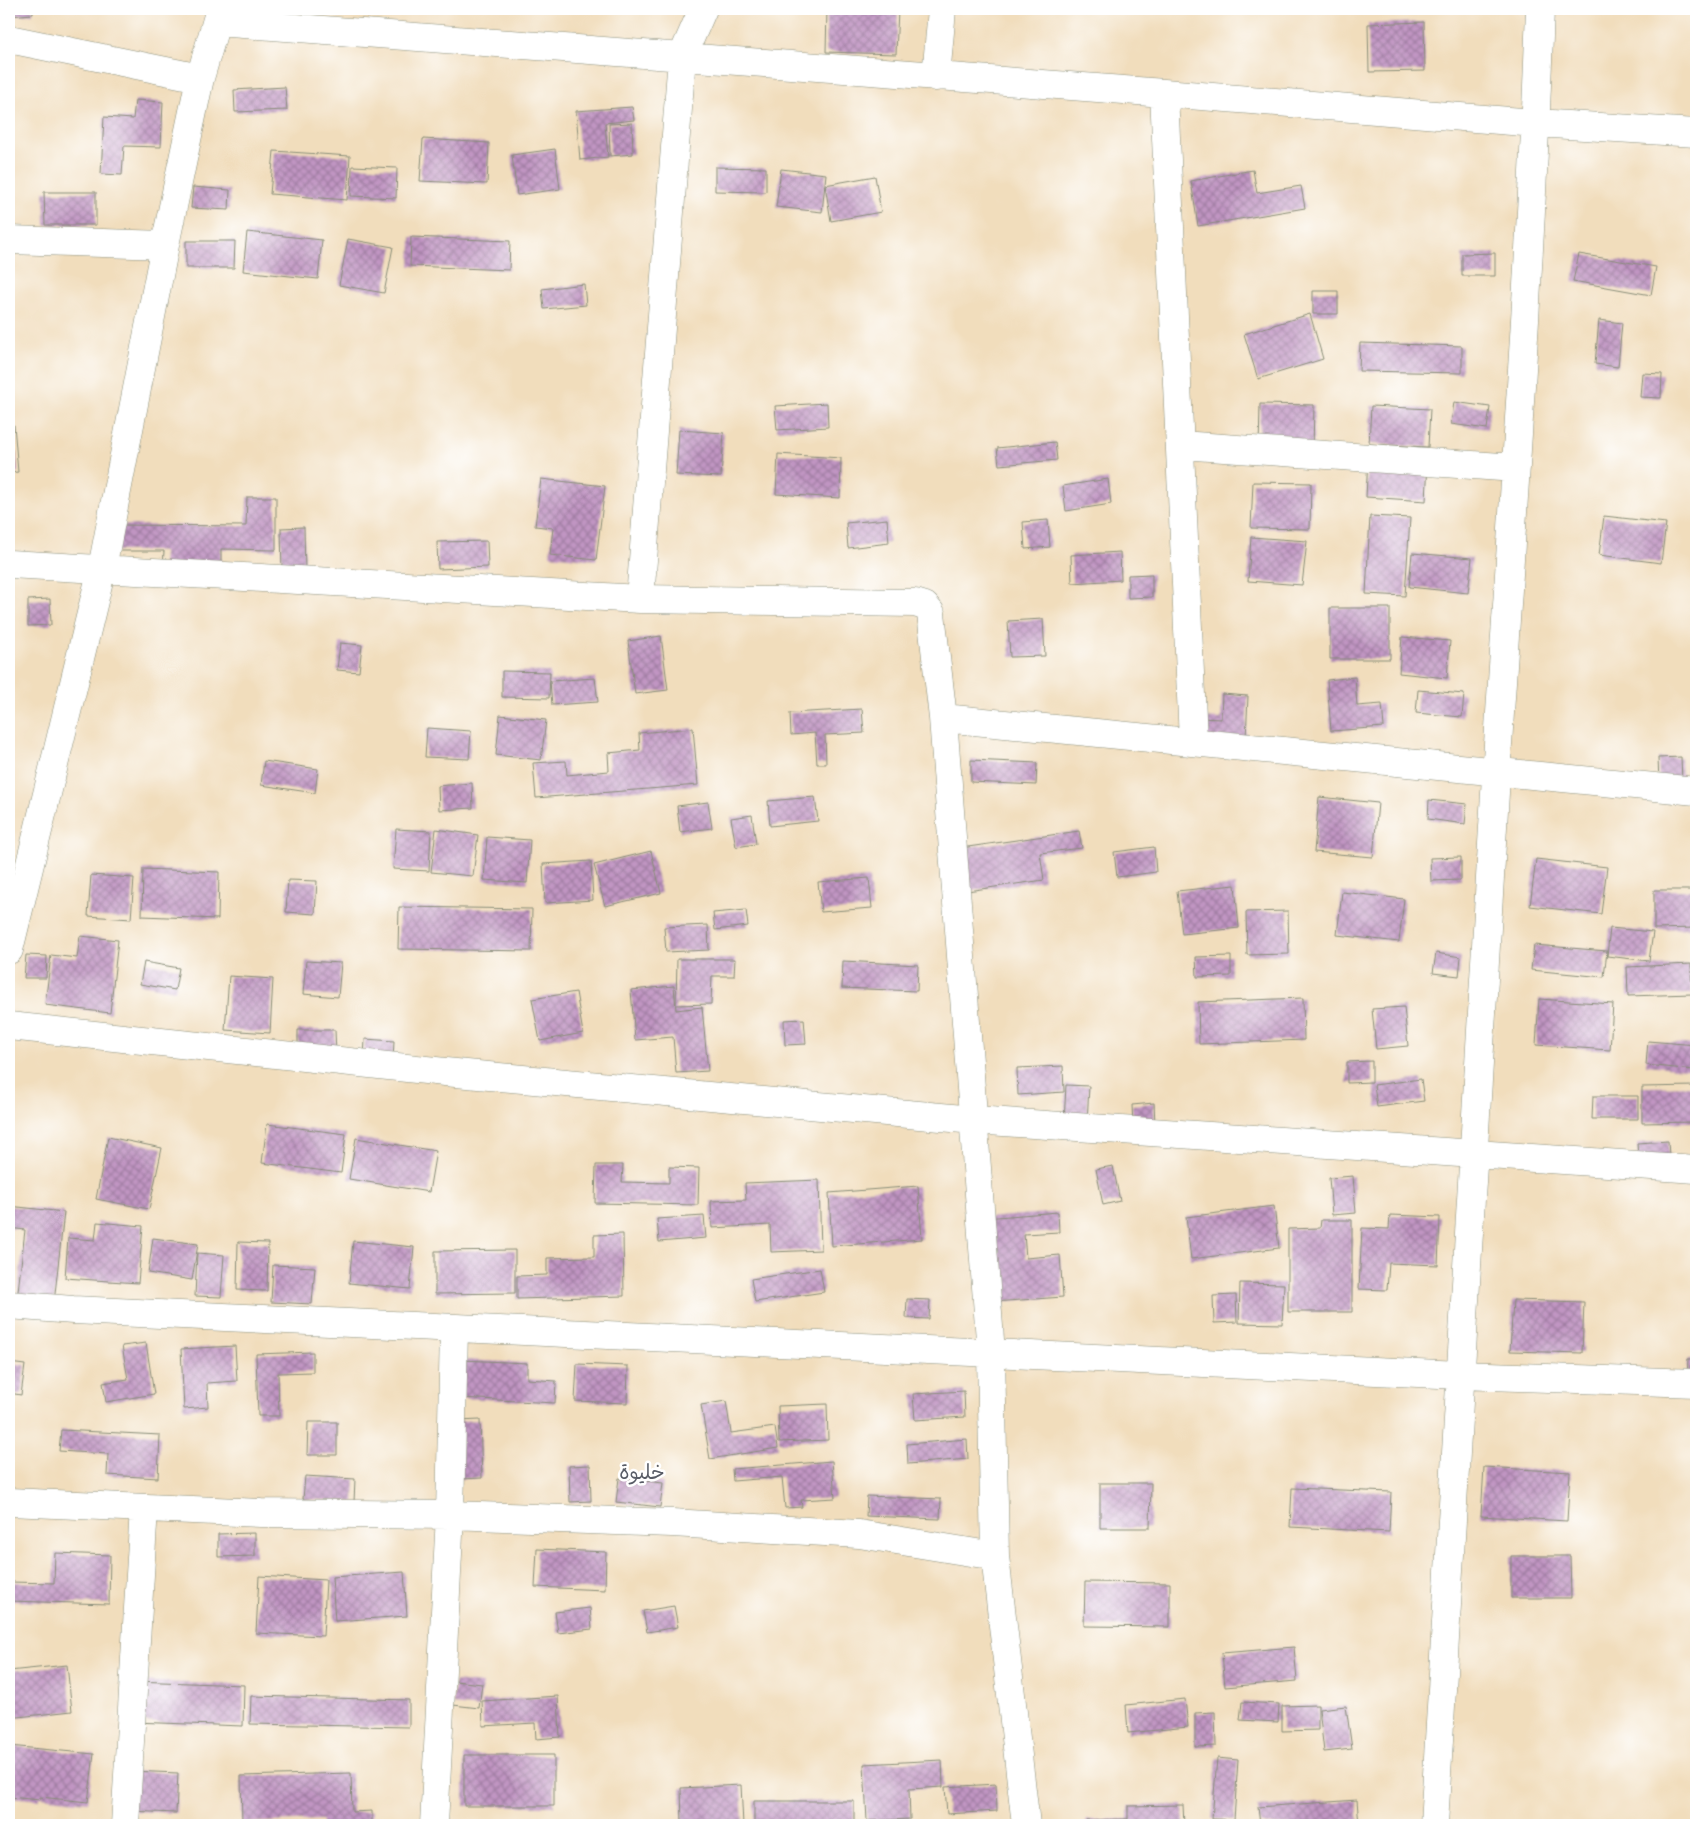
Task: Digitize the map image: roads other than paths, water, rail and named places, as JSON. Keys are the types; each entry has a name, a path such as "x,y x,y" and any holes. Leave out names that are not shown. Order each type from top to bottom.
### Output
{"street":[{"path":"640,599 682,57 704,9"},
{"path":"936,76 942,9"},
{"path":"1434,1825 1472,1152 1516,468 1536,123 1540,9"},
{"path":"9,950 102,568 164,245 200,78 219,15 682,57 1536,123 1696,133"},
{"path":"9,39 200,78"},
{"path":"1164,93 1193,740"},
{"path":"9,240 164,245"},
{"path":"1180,445 1516,468"},
{"path":"9,564 640,599 905,602 925,606 932,613 943,718 991,1352 995,1556 1026,1825"},
{"path":"943,718 1193,740 1696,791"},
{"path":"9,1026 445,1072 974,1120 1472,1152 1696,1169"},
{"path":"9,1305 73,1310 454,1329 991,1352 1460,1376 1696,1383"},
{"path":"434,1825 450,1515 454,1329"},
{"path":"9,1502 144,1508 450,1515 672,1523 859,1534 995,1556"},
{"path":"125,1825 144,1508"}],"district":[{"name":"خليوة","path":"642,1475"}]}
